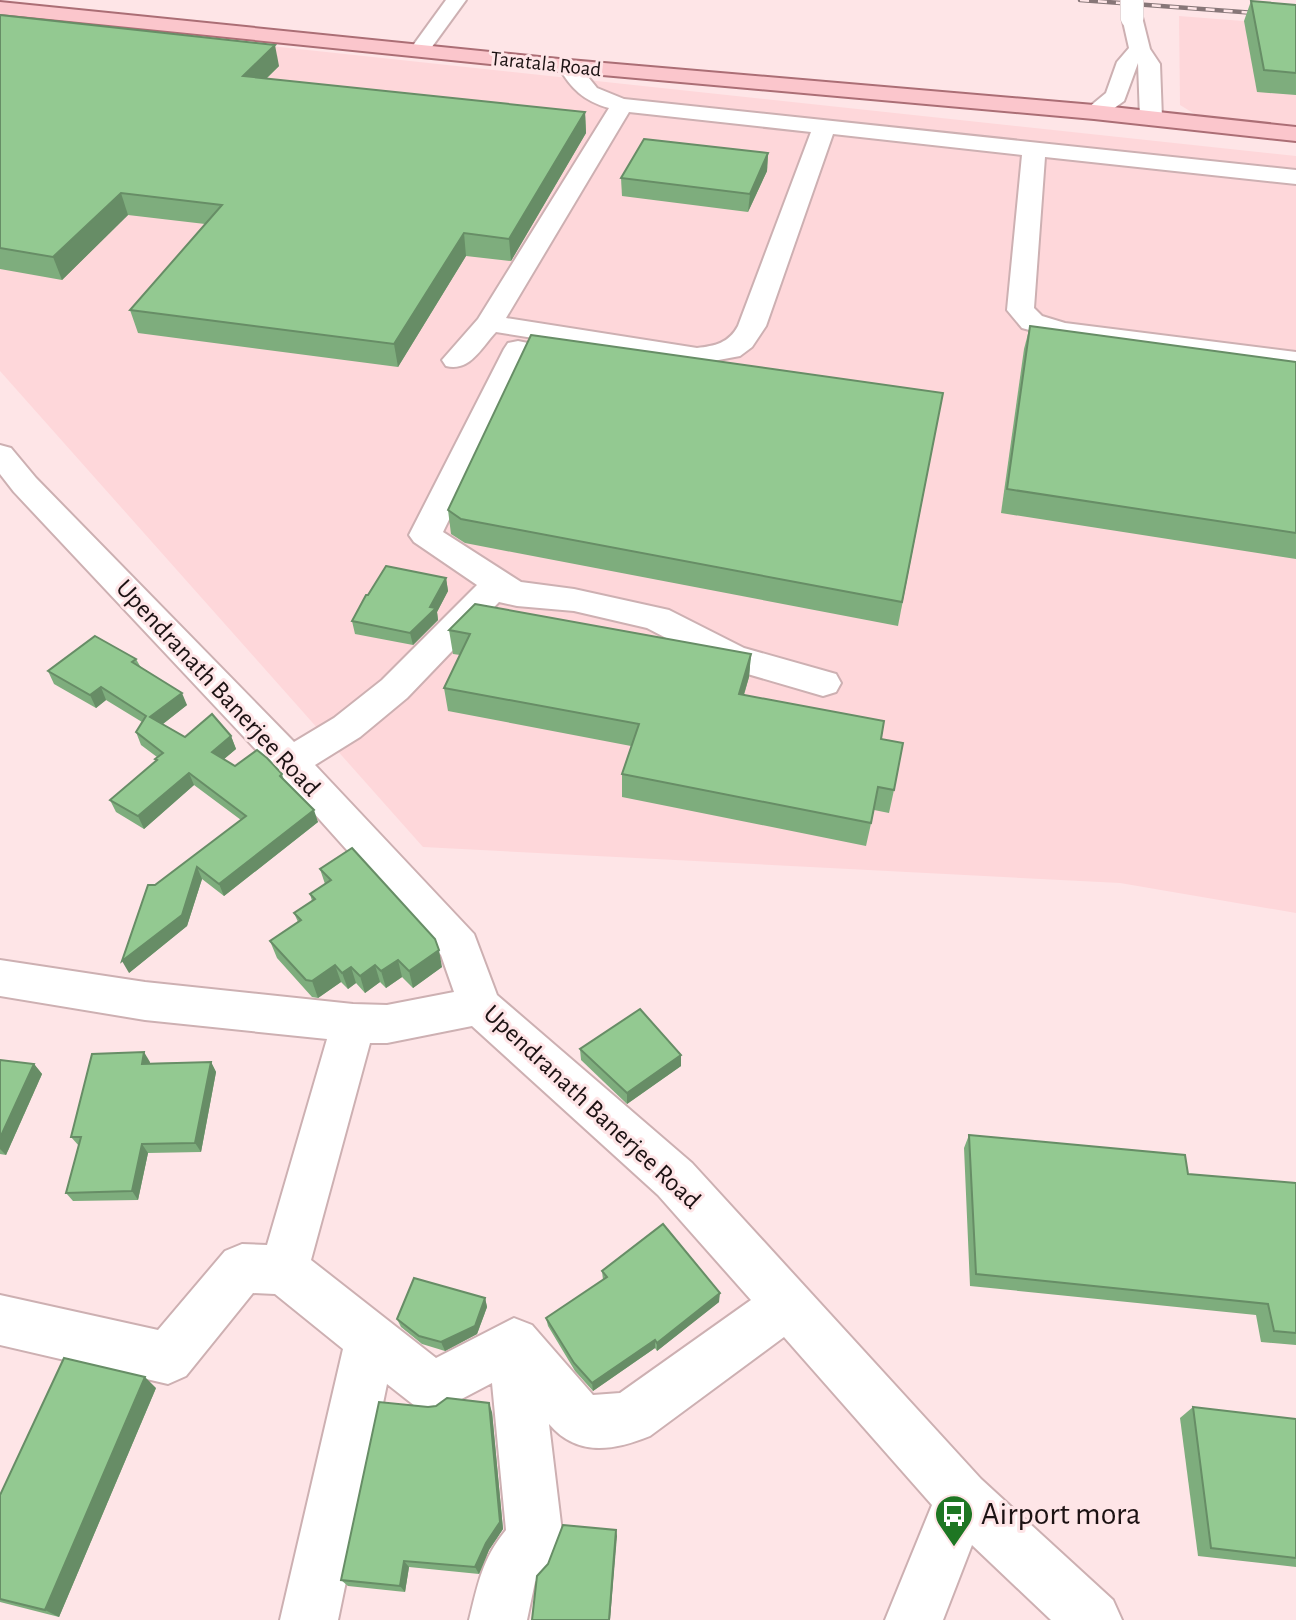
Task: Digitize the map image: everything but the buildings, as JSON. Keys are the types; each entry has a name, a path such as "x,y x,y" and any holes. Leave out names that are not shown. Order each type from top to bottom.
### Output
{"main road":[{"name":"Taratala Road","path":"0,8 569,66 1094,112 1296,134"}],"street":[{"path":"418,51 456,0"},
{"path":"1132,9 1140,49 1149,64 1151,118"},
{"path":"1094,112 1116,96 1127,62 1140,49"},
{"path":"569,66 580,88 593,97 622,105 1296,177"},
{"path":"456,360 489,323 622,105"},
{"path":"489,323 697,356 716,355 734,348 746,340 752,326 824,127"},
{"path":"1034,149 1020,310 1032,322 1062,331 1296,360"},
{"path":"517,594 425,535 518,349"},
{"name":"Upendranath Banerjee Road","path":"6,473 290,762 459,946 480,1006 675,1179 962,1498 1093,1620"},
{"path":"290,762 321,745 376,706 425,663 488,592 494,590 574,600 657,618 732,657 823,683"},
{"path":"0,978 145,1001 353,1023 387,1024 480,1006"},
{"path":"284,1270 353,1023"},
{"path":"0,1320 168,1358 242,1268 284,1270 433,1388 514,1343"},
{"path":"514,1343 580,1420 605,1422 631,1417 787,1304"},
{"path":"309,1620 371,1340"},
{"path":"498,1620 510,1569 527,1548 534,1532 514,1343"},
{"path":"914,1620 962,1498"}],"shaded area":[{"path":"1179,16 1296,25 1296,128 1203,119 1180,105"},
{"path":"0,17 1296,156 1296,913 1120,883 423,847 0,371"}],"railway":[{"path":"1080,0 1296,16"}],"place":[{"name":"Airport mora","path":"954,1548"}]}
